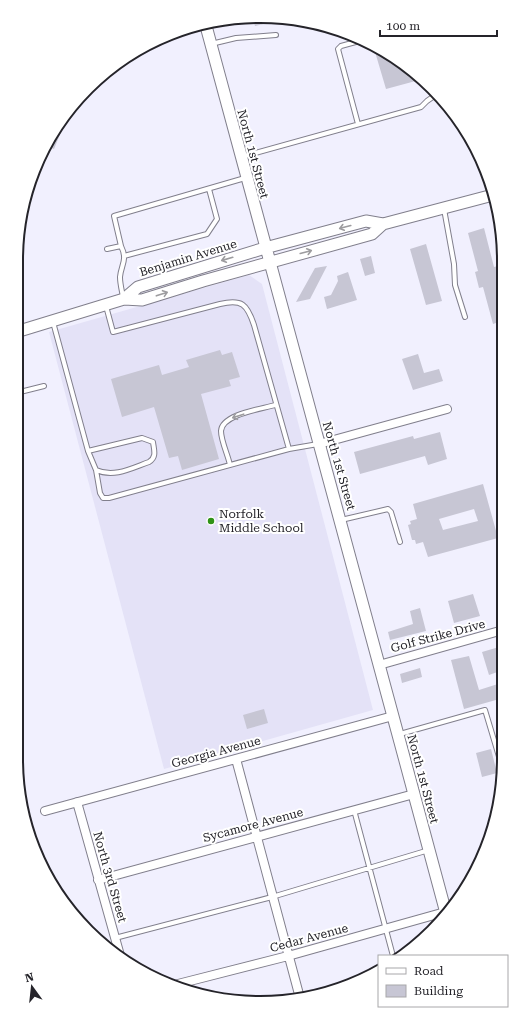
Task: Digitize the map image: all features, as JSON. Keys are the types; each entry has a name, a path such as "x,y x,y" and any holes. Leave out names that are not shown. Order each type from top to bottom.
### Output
{"main road":[{"name":"North 1st Street","path":"207,29 264,248 340,520 444,907"},
{"path":"383,224 488,196"},
{"name":"Benjamin Avenue","path":"124,299 138,287 264,248 366,221 383,224"},
{"name":"Benjamin Avenue","path":"23,330 124,299 142,300 268,262 372,234 383,224"}],"street":[{"path":"319,444 447,409"},
{"name":"Golf Strike Drive","path":"379,665 497,632"},
{"name":"Georgia Avenue","path":"45,811 393,716"},
{"path":"236,759 298,993"},
{"name":"Sycamore Avenue","path":"98,880 414,794"},
{"name":"North 3rd Street","path":"77,802 118,949"},
{"name":"Cedar Avenue","path":"183,983 438,915"}],"lane":[{"path":"211,44 236,38 276,35"},
{"path":"354,42 342,46 338,49 358,124"},
{"path":"241,157 421,107 432,97"},
{"path":"124,299 120,276 124,266 124,256 114,216 246,178"},
{"path":"124,256 207,234 217,219 209,189"},
{"path":"444,207 454,264 455,285 465,317"},
{"path":"107,249 121,246"},
{"path":"106,305 113,332 220,304 233,301 240,302 250,313 254,325 289,449"},
{"path":"53,322 88,451 96,470 100,493 103,498 109,498 289,449 319,444"},
{"path":"23,391 44,386"},
{"path":"230,465 221,433 222,427 226,420 276,405"},
{"path":"88,451 142,438 153,442 155,454 153,460 149,462 118,473 108,474 96,470"},
{"path":"340,520 388,509 391,512 400,542"},
{"path":"398,735 485,710 497,748"},
{"path":"354,810 393,955"},
{"path":"115,938 272,897 429,850"}],"shaded area":[{"name":"Norfolk Middle School","path":"249,275 262,284 373,710 164,769 49,332"}],"building":[{"path":"254,23 266,23 255,26"},
{"path":"376,53 392,63 415,81 386,89"},
{"path":"62,130 54,149 51,148"},
{"path":"484,228 494,267 497,266 497,323 493,324 483,287 479,288 475,272 478,271 468,233"},
{"path":"426,244 442,301 426,305 410,249"},
{"path":"371,256 375,273 365,276 360,259"},
{"path":"327,266 310,299 296,302 315,268"},
{"path":"348,272 357,300 327,309 324,297 331,295 338,281 337,276"},
{"path":"220,350 222,355 232,352 240,377 229,380 231,386 201,394 219,459 182,470 178,456 169,458 154,407 122,417 111,379 159,365 162,375 189,367 186,360"},
{"path":"418,354 424,373 439,369 443,381 413,390 402,359"},
{"path":"440,432 447,459 428,465 425,456 360,474 354,452 413,436 414,439"},
{"path":"483,484 497,538 428,557 423,542 416,544 415,540 412,540 408,525 411,524 410,521 417,519 413,504","holes":["474,509 478,521 443,530 439,519"]},
{"path":"473,594 480,616 454,623 448,601"},
{"path":"420,608 426,631 390,640 388,632 413,624 410,611"},
{"path":"497,648 497,672 489,675 482,652"},
{"path":"469,656 479,690 497,684 497,700 464,709 451,660"},
{"path":"420,668 422,677 402,683 400,674"},
{"path":"264,709 268,723 247,729 243,715"},
{"path":"491,749 496,773 482,777 476,753"}],"place":[{"name":"Norfolk Middle School","path":"211,521"}]}
